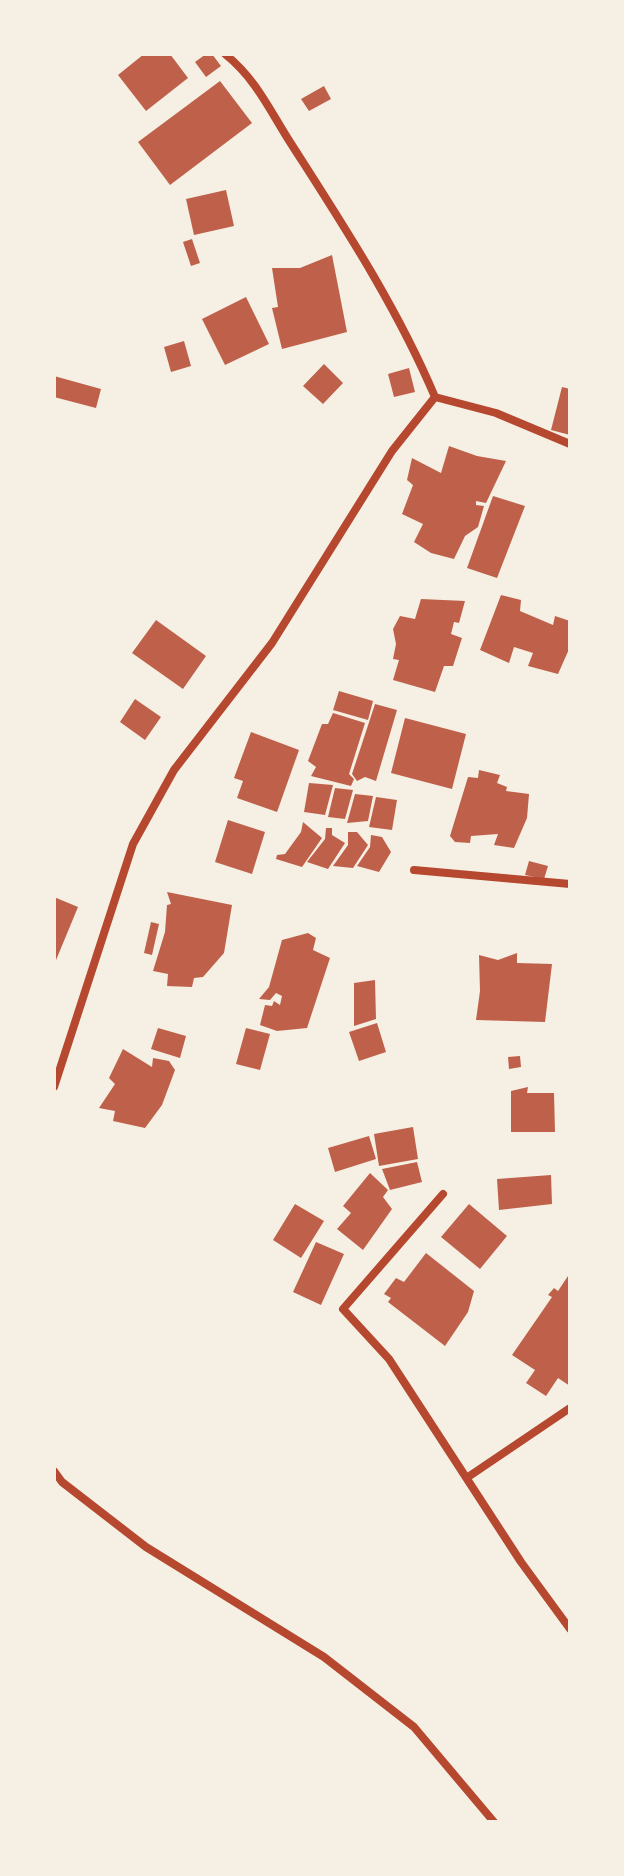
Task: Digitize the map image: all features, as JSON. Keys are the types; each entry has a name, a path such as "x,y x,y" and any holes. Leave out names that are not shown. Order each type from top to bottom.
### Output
{"street":[{"path":"225,54 246,71 271,106 289,140 376,274 435,397 496,413 570,444"},
{"path":"54,1087 133,844 160,795 174,770 272,643 392,451 435,397"},
{"path":"414,870 570,884"},
{"path":"443,1194 343,1309 389,1359 521,1562 570,1629"},
{"path":"468,1477 570,1408"},
{"path":"54,1471 62,1482 146,1547 324,1657 414,1727 494,1822"}],"building":[{"path":"144,54 170,54 188,78 146,111 118,75"},
{"path":"206,54 212,54 221,66 206,77 195,62"},
{"path":"220,81 252,123 170,185 138,142"},
{"path":"324,86 331,99 309,111 301,99"},
{"path":"226,190 234,226 194,235 186,199"},
{"path":"192,239 200,263 191,266 183,242"},
{"path":"332,255 347,332 282,349 272,308 278,307 272,268 300,268"},
{"path":"246,297 269,344 225,365 202,319"},
{"path":"184,341 191,366 171,372 164,347"},
{"path":"324,364 343,383 323,404 303,386"},
{"path":"409,368 415,392 394,397 388,374"},
{"path":"54,376 101,389 96,408 54,397"},
{"path":"562,387 570,389 570,435 551,430"},
{"path":"449,446 477,456 506,461 486,503 476,501 476,505 484,506 478,527 465,536 454,559 431,553 414,542 423,524 402,514 413,485 407,480 412,458 441,473"},
{"path":"493,496 525,506 497,578 467,568"},
{"path":"501,595 521,600 520,611 553,625 555,616 570,621 570,647 558,674 528,666 533,653 514,647 509,663 480,650"},
{"path":"421,599 465,601 459,623 454,622 451,634 462,638 453,666 444,666 435,692 393,680 399,660 393,659 396,644 393,629 400,616 415,619"},
{"path":"156,620 206,656 183,689 132,653"},
{"path":"339,691 373,701 368,720 333,710"},
{"path":"135,699 161,717 145,740 120,722"},
{"path":"375,704 397,710 376,781 365,777 357,781 352,774"},
{"path":"333,713 365,723 349,774 354,779 351,786 311,776 316,767 308,761 322,724 328,724"},
{"path":"405,718 466,734 452,789 391,773"},
{"path":"251,732 299,750 277,812 237,798 243,781 234,778"},
{"path":"479,770 500,775 497,783 507,787 506,791 529,794 527,818 514,848 494,845 498,834 471,836 470,843 455,842 450,836 468,777 478,778"},
{"path":"309,783 333,785 325,815 304,812"},
{"path":"335,788 353,790 345,819 328,817"},
{"path":"355,794 373,796 368,821 347,823"},
{"path":"376,797 397,800 392,830 369,827"},
{"path":"228,820 265,832 252,874 215,862"},
{"path":"303,822 322,838 302,867 276,859 277,855 285,854 301,832"},
{"path":"326,828 332,828 332,835 345,843 328,869 307,862 325,839"},
{"path":"348,832 357,832 368,845 353,868 333,866 348,845"},
{"path":"371,835 382,837 391,852 379,872 357,866 370,847"},
{"path":"529,861 548,866 544,879 525,875"},
{"path":"167,892 232,905 224,953 203,977 194,978 192,987 167,986 168,974 153,971 165,932 167,905 171,904"},
{"path":"54,897 78,907 54,965"},
{"path":"151,922 159,924 152,955 144,953"},
{"path":"308,933 316,938 313,950 330,958 307,1028 277,1031 260,1025 265,1005 272,1006 274,1001 280,1005 282,996 276,993 270,1000 259,999 269,987 282,940"},
{"path":"517,953 517,963 552,964 545,1022 476,1020 480,991 479,955 498,960"},
{"path":"375,980 376,1019 354,1026 354,983"},
{"path":"377,1023 386,1052 359,1061 349,1032"},
{"path":"158,1028 186,1036 180,1058 151,1049"},
{"path":"246,1028 270,1034 260,1070 236,1064"},
{"path":"123,1049 152,1067 153,1058 169,1061 175,1070 162,1105 145,1128 113,1121 115,1111 99,1108 115,1084 109,1078"},
{"path":"520,1056 521,1067 509,1069 508,1057"},
{"path":"528,1087 527,1093 554,1093 555,1132 511,1132 511,1091"},
{"path":"413,1127 418,1159 379,1166 374,1134"},
{"path":"369,1136 376,1159 335,1172 328,1148"},
{"path":"417,1162 422,1182 390,1190 382,1169"},
{"path":"370,1173 388,1190 383,1197 392,1209 363,1250 337,1229 351,1213 343,1206"},
{"path":"551,1175 552,1204 499,1210 497,1179"},
{"path":"295,1204 324,1221 301,1258 273,1240"},
{"path":"469,1204 507,1236 480,1269 441,1237"},
{"path":"316,1242 344,1254 321,1305 293,1292"},
{"path":"426,1253 474,1291 468,1312 445,1346 388,1302 391,1298 384,1294 396,1278 404,1282"},
{"path":"570,1273 570,1386 558,1378 546,1396 526,1383 535,1370 512,1355 552,1297 548,1295 554,1288 558,1291"}]}
